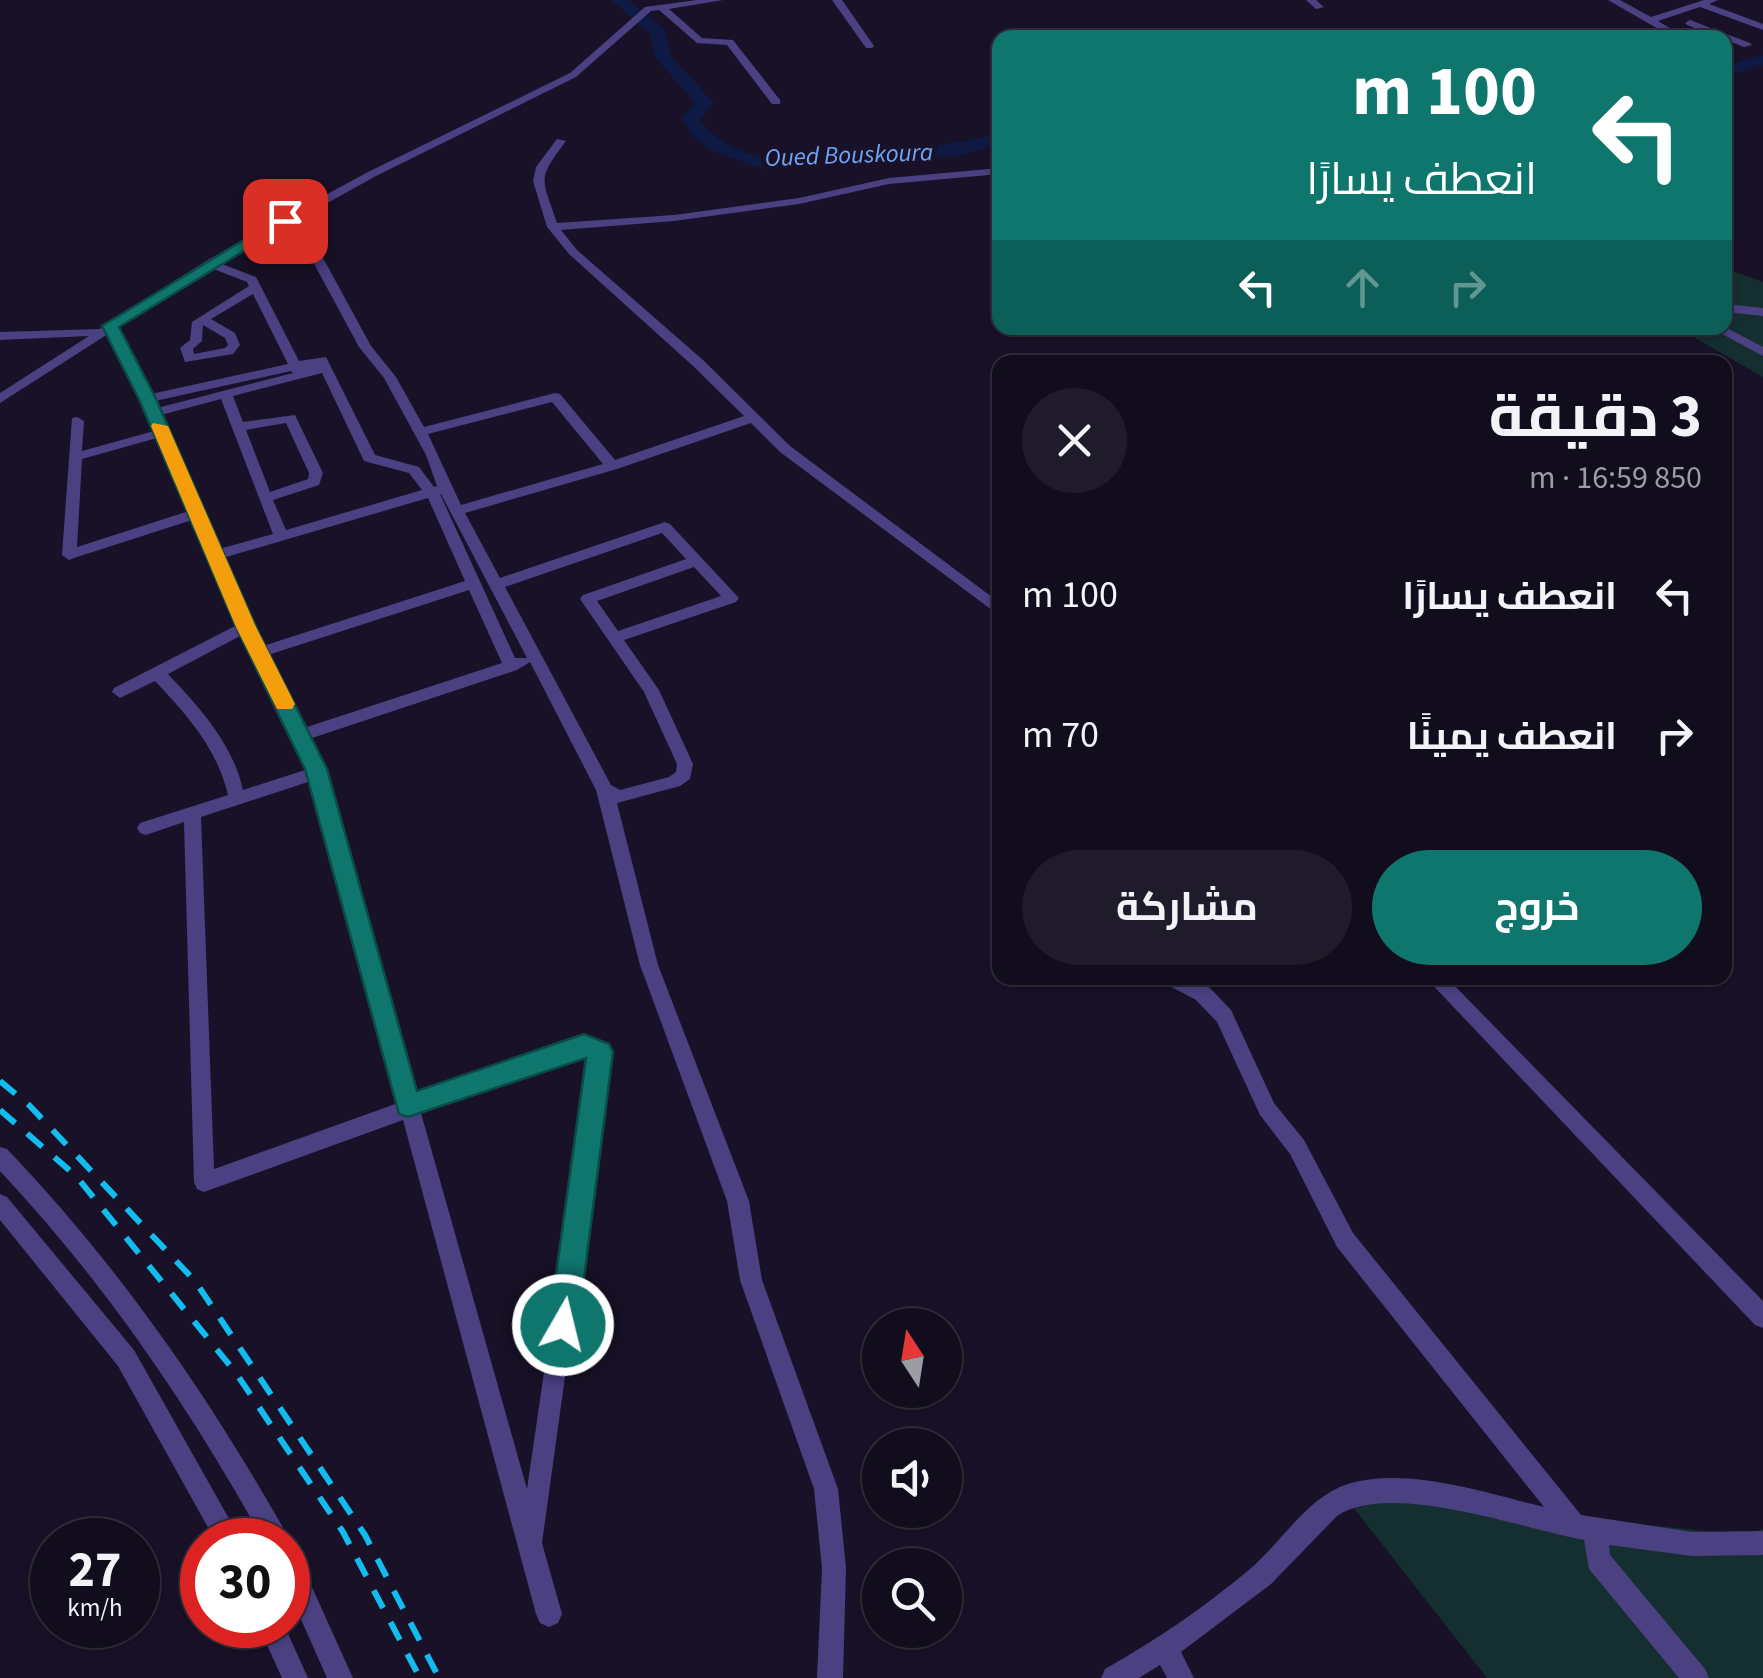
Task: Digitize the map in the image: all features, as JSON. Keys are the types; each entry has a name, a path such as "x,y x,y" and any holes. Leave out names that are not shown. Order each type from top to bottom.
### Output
{"street":[{"path":"0,399 210,263 563,80 600,55 647,5 718,0"},
{"path":"837,0 869,46"},
{"path":"1613,0 1668,29 1712,16"},
{"path":"1652,20 1708,2 1763,27"},
{"path":"661,7 700,41 730,42 776,102"},
{"path":"1690,23 1708,30"},
{"path":"1732,39 1747,45"},
{"path":"562,140 548,155 538,181 554,226 573,252 698,363 786,450 992,605"},
{"path":"554,226 674,218 800,201 904,179 992,172"},
{"path":"285,221 318,257 365,347 390,377 420,432 439,491 498,584 605,790 649,965 738,1200 751,1280 826,1489 834,1568 830,1678"},
{"path":"210,263 246,276 256,287 297,370"},
{"path":"202,319 256,287"},
{"path":"1732,309 1763,312"},
{"path":"1732,321 1763,323"},
{"path":"0,336 105,329"},
{"path":"105,329 150,406 246,627 316,773 549,1614"},
{"path":"1730,335 1763,352"},
{"path":"150,406 226,394 319,359 328,368 368,458 414,470 439,491"},
{"path":"150,406 297,370"},
{"path":"226,394 281,536"},
{"path":"420,432 555,396 612,466"},
{"path":"238,427 290,418 316,473 314,482 306,486 265,498"},
{"path":"455,518 752,418"},
{"path":"77,421 78,456 69,555 198,513"},
{"path":"78,456 162,433"},
{"path":"216,555 439,491"},
{"path":"455,518 474,583 511,666"},
{"path":"498,584 658,528 671,530 731,598 613,638"},
{"path":"605,790 628,798 674,782 684,775 686,764 651,690 588,599 698,560"},
{"path":"261,652 474,583"},
{"path":"120,692 246,627"},
{"path":"299,736 538,657"},
{"path":"157,673 219,747 234,780 237,799"},
{"path":"146,828 316,773"},
{"path":"192,813 204,1182 584,1045 600,1052 531,1547"},
{"path":"1186,985 1203,994 1224,1016 1267,1109 1296,1147 1345,1240 1575,1526"},
{"path":"1443,985 1763,1317"},
{"path":"0,1156 80,1244 155,1340 218,1436 264,1518"},
{"path":"0,1204 126,1358 217,1518"},
{"path":"1114,1678 1166,1649 1283,1556 1328,1508 1352,1494 1427,1496 1575,1526 1677,1541 1763,1543"},
{"path":"1606,1530 1596,1542 1598,1560 1696,1678"},
{"path":"310,1611 340,1678"},
{"path":"281,1648 295,1678"},
{"path":"1166,1649 1181,1678"}],"green space":[{"path":"1732,271 1763,282 1763,377 1732,359 1732,355 1725,355 1690,335 1732,335"},
{"path":"1342,1493 1744,1535 1763,1529 1763,1678 1487,1678"}],"waterway":[{"name":"Oued Bouskoura","path":"619,0 658,32 664,58 705,103 691,118 699,133 719,147 766,164 960,150 992,140"},
{"name":"Oued Bouskoura","path":"1732,69 1763,60"}],"railway":[{"path":"3,1084 0,1081 29,1105 195,1281 365,1535 439,1678"},
{"path":"0,1110 76,1176 236,1373 343,1532 420,1678"}],"slow traffic":[{"path":"159,426 246,627 284,704"}],"route":[{"path":"285,221 110,326 148,399 246,627 316,769 408,1106 584,1045 600,1052 563,1325"}]}
